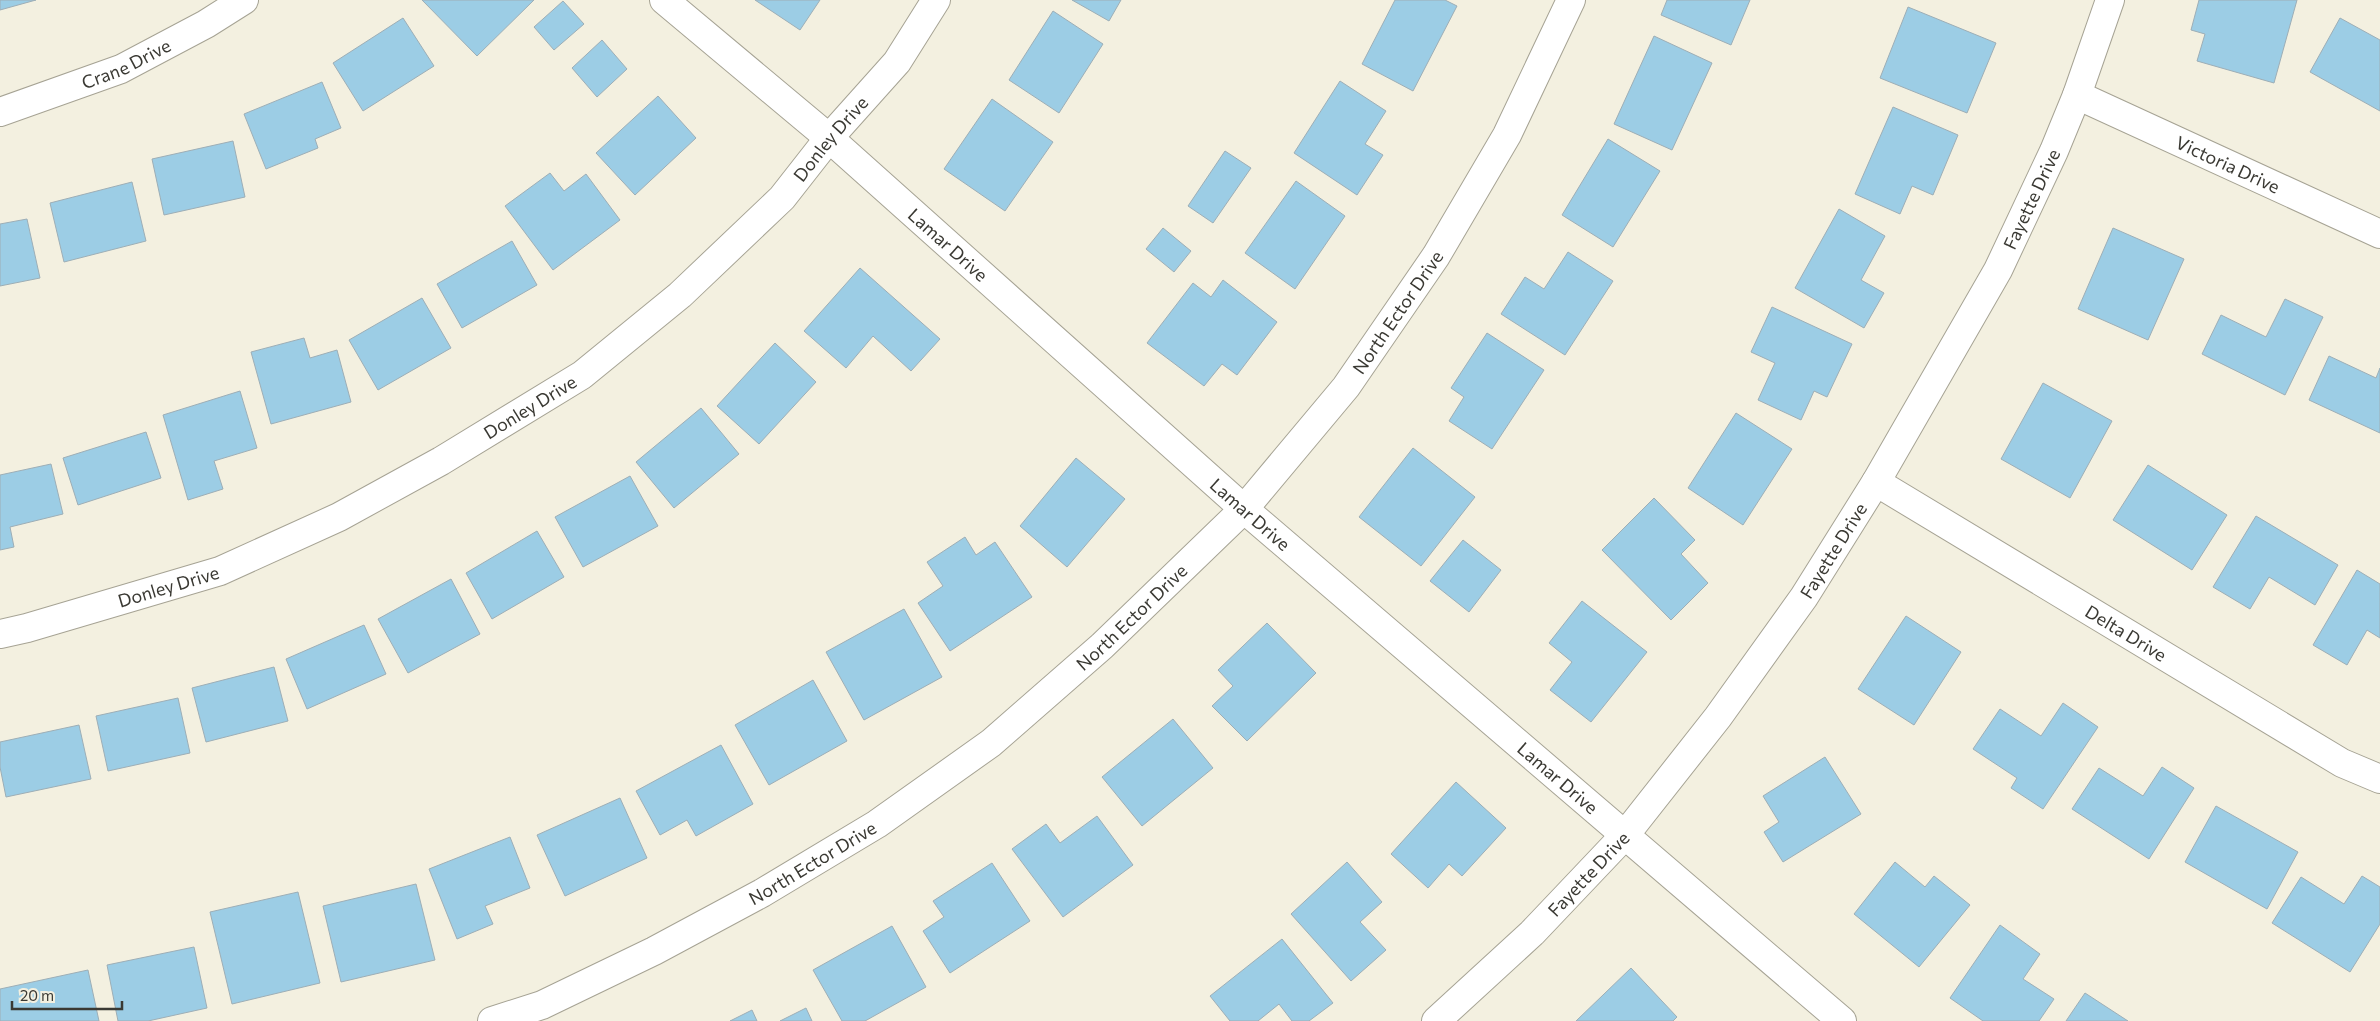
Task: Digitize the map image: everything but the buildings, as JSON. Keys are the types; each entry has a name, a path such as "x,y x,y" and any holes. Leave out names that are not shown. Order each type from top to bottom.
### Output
{"street":[{"name":"Crane Drive","path":"0,112 121,69 206,24 244,0"},
{"name":"Lamar Drive","path":"664,0 829,138 1244,509 1842,1021"},
{"name":"Donley Drive","path":"0,634 94,609 220,571 339,517 441,461 582,375 680,295 782,198 829,138 897,62 936,0"},
{"name":"North Ector Drive","path":"492,1021 542,1005 654,951 762,893 877,824 998,736 1102,646 1244,509 1346,387 1436,256 1507,135 1571,0"},
{"name":"Fayette Drive","path":"1436,1021 1532,933 1625,835 1718,717 1799,605 1876,482 1998,270 2054,151 2077,95 2110,0"},
{"name":"Victoria Drive","path":"2077,95 2380,234"},
{"name":"Delta Drive","path":"1876,482 2342,763 2380,779"}]}
